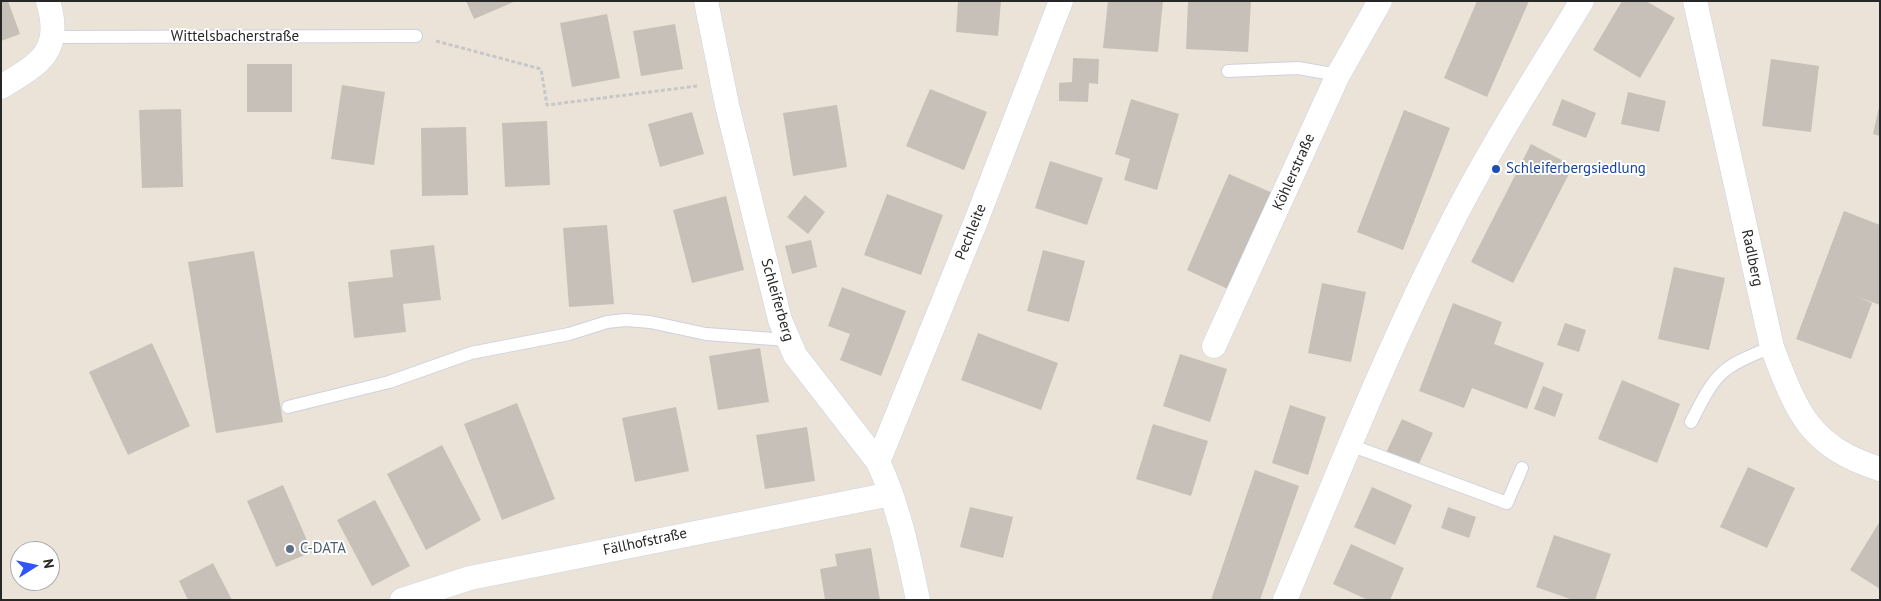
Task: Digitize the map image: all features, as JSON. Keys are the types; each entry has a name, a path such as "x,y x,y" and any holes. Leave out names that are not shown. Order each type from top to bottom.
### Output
{"street":[{"path":"1,87 30,70 45,55 54,37 48,1"},
{"name":"Schleiferberg","path":"706,1 723,83 780,320 787,340 795,356 878,462 891,494 905,539 918,600"},
{"name":"Pechleite","path":"878,462 976,222 1061,1"},
{"name":"Köhlerstraße","path":"1214,346 1338,75 1380,1"},
{"path":"1285,600 1392,345 1444,238 1498,138 1582,1"},
{"name":"Radlberg","path":"1695,1 1772,347 1793,401 1815,434 1852,460 1880,469"},
{"name":"Fällhofstraße","path":"402,600 470,578 891,494"}],"lane":[{"name":"Wittelsbacherstraße","path":"54,37 416,36"},
{"path":"1228,71 1298,68 1338,75"},
{"path":"288,407 388,382 471,353 569,334 607,322 626,320 650,322 706,334 787,340"},
{"path":"1690,422 1709,387 1721,372 1734,363 1772,347"},
{"path":"1350,445 1507,502 1522,468"}],"path":[{"path":"416,36 541,68 547,105 723,83"}],"building":[{"path":"1,1 8,1 20,34 1,41"},
{"path":"466,1 516,1 474,19"},
{"path":"958,1 1001,1 998,36 956,32"},
{"path":"1108,1 1163,1 1158,52 1103,48"},
{"path":"1188,1 1251,1 1248,52 1186,49"},
{"path":"1477,1 1529,1 1487,97 1444,78"},
{"path":"1622,1 1646,1 1675,18 1640,78 1593,50"},
{"path":"607,14 620,78 572,87 560,23"},
{"path":"675,24 683,69 641,76 633,31"},
{"path":"1073,58 1099,59 1098,84 1089,83 1088,102 1059,101 1059,83 1072,82"},
{"path":"1771,59 1819,66 1811,132 1762,126"},
{"path":"247,64 292,64 292,112 247,112"},
{"path":"342,85 385,92 374,165 331,159"},
{"path":"930,89 987,112 964,170 906,146"},
{"path":"1628,92 1666,101 1659,132 1621,124"},
{"path":"1131,99 1179,114 1157,190 1124,180 1130,159 1115,154"},
{"path":"1562,99 1596,113 1586,138 1552,125"},
{"path":"837,105 847,167 793,176 783,113"},
{"path":"1880,107 1880,136 1873,134"},
{"path":"181,109 183,187 142,188 139,110"},
{"path":"1404,110 1450,128 1403,250 1357,232"},
{"path":"692,112 704,154 660,167 648,124"},
{"path":"547,121 550,185 505,187 502,123"},
{"path":"466,127 468,195 422,196 421,128"},
{"path":"1531,144 1573,166 1513,283 1471,262"},
{"path":"1050,161 1103,178 1087,225 1035,208"},
{"path":"1229,174 1275,194 1232,291 1187,270"},
{"path":"887,194 943,215 921,275 864,255"},
{"path":"805,195 825,212 808,234 787,217"},
{"path":"726,196 744,270 692,283 673,210"},
{"path":"1844,211 1880,225 1880,305 1855,296 1872,303 1851,359 1796,339"},
{"path":"607,225 614,304 569,307 563,228"},
{"path":"811,240 817,267 792,274 785,246"},
{"path":"434,245 441,300 403,304 406,332 354,338 348,282 393,277 390,250"},
{"path":"1043,250 1085,261 1069,322 1027,311"},
{"path":"254,251 283,422 216,433 188,262"},
{"path":"1674,267 1725,278 1709,350 1658,339"},
{"path":"1322,283 1366,292 1351,362 1308,353"},
{"path":"842,287 906,311 881,376 840,360 850,334 828,326"},
{"path":"1453,303 1502,322 1494,344 1544,363 1527,409 1472,388 1464,408 1419,391"},
{"path":"1565,323 1586,330 1579,352 1557,345"},
{"path":"978,333 1058,363 1041,410 961,380"},
{"path":"152,343 190,426 128,455 89,372"},
{"path":"760,348 769,402 718,410 709,356"},
{"path":"1180,354 1227,369 1210,422 1163,406"},
{"path":"1622,380 1680,404 1657,463 1598,439"},
{"path":"1543,386 1563,394 1555,417 1534,409"},
{"path":"517,403 555,499 502,520 464,424"},
{"path":"1290,405 1326,417 1308,475 1272,463"},
{"path":"676,407 689,471 635,482 622,418"},
{"path":"1402,419 1433,433 1417,468 1386,453"},
{"path":"1153,424 1208,441 1191,496 1136,479"},
{"path":"807,427 815,481 765,489 756,435"},
{"path":"442,445 481,520 426,550 387,474"},
{"path":"1748,467 1795,488 1767,548 1720,527"},
{"path":"1255,470 1299,486 1260,600 1211,600"},
{"path":"283,485 312,552 276,567 247,501"},
{"path":"1372,487 1412,505 1395,545 1354,527"},
{"path":"375,500 410,566 372,586 337,520"},
{"path":"970,507 1013,517 1003,558 960,547"},
{"path":"1448,507 1476,517 1469,538 1441,528"},
{"path":"1880,521 1880,589 1850,570"},
{"path":"1554,535 1611,554 1595,600 1573,600 1536,587"},
{"path":"1351,544 1404,568 1390,600 1368,600 1333,584"},
{"path":"871,548 880,600 825,600 820,569 837,566 835,554"},
{"path":"213,563 232,600 188,600 179,581"}],"place":[{"name":"Schleiferbergsiedlung","path":"1496,169"},
{"name":"C-DATA","path":"290,549"}]}
